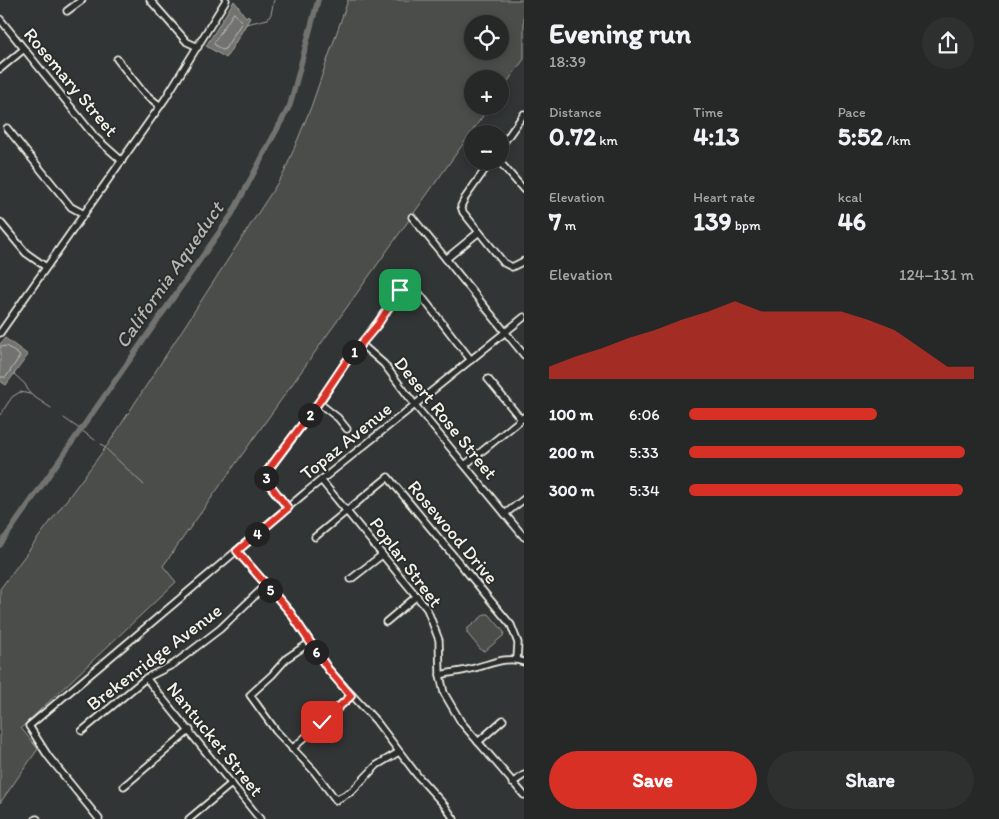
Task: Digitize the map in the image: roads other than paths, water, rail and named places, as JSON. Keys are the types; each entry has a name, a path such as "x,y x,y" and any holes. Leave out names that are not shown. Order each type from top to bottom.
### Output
{"street":[{"path":"67,11 82,0"},
{"path":"150,0 187,42 198,47"},
{"path":"0,332 160,106 226,0"},
{"name":"Rosemary Street","path":"0,19 95,137 122,161"},
{"path":"0,69 24,49"},
{"path":"117,59 142,91 160,106"},
{"path":"509,135 524,114"},
{"path":"7,128 71,207 84,214"},
{"path":"485,170 465,198 461,206 463,212 504,263 512,267 524,261"},
{"path":"507,170 524,190"},
{"path":"412,217 524,355"},
{"path":"0,222 26,253 46,268"},
{"path":"446,259 479,232"},
{"path":"288,508 271,486 265,474 319,402 346,362 378,324 400,290 408,284 415,288 471,360"},
{"name":"Topaz Avenue","path":"99,819 48,756 29,726 321,480 524,317"},
{"path":"0,320 6,324"},
{"name":"Desert Rose Street","path":"361,344 384,364 415,405 524,537"},
{"path":"465,465 523,418 488,379"},
{"path":"319,402 348,429"},
{"name":"Rosewood Drive","path":"347,510 388,477 511,625 518,643 517,659"},
{"name":"Poplar Street","path":"321,480 428,609 439,640 440,675 444,693 461,722 524,795"},
{"path":"505,514 524,498"},
{"path":"315,537 347,510"},
{"path":"237,551 290,612 328,669 376,721 454,819"},
{"path":"350,579 382,555"},
{"name":"Brekenridge Avenue","path":"82,731 146,678 174,664 205,640 266,585"},
{"path":"386,622 417,596"},
{"path":"310,643 287,658 250,695 276,731 314,771 336,800 352,791 377,765 399,752"},
{"path":"440,675 496,661 517,659 524,662"},
{"name":"Nantucket Street","path":"146,678 190,730 260,819"},
{"path":"292,749 351,696"},
{"path":"478,742 503,720"},
{"path":"124,786 190,730"},
{"path":"512,783 524,775"},
{"path":"189,819 231,784"}],"water":[{"path":"234,1 246,17 248,15 250,18 226,58 206,46"},
{"path":"5,338 28,355 6,385 0,381 0,344"}],"waterway":[{"path":"246,24 268,19 274,0"},
{"name":"California Aqueduct","path":"0,545 232,214 290,105 318,0"},
{"path":"14,374 25,384 30,394"},
{"path":"0,415 12,397 20,392 30,394 51,408"},
{"name":"California Aqueduct","path":"64,418 95,440"},
{"path":"101,444 144,485"}]}
